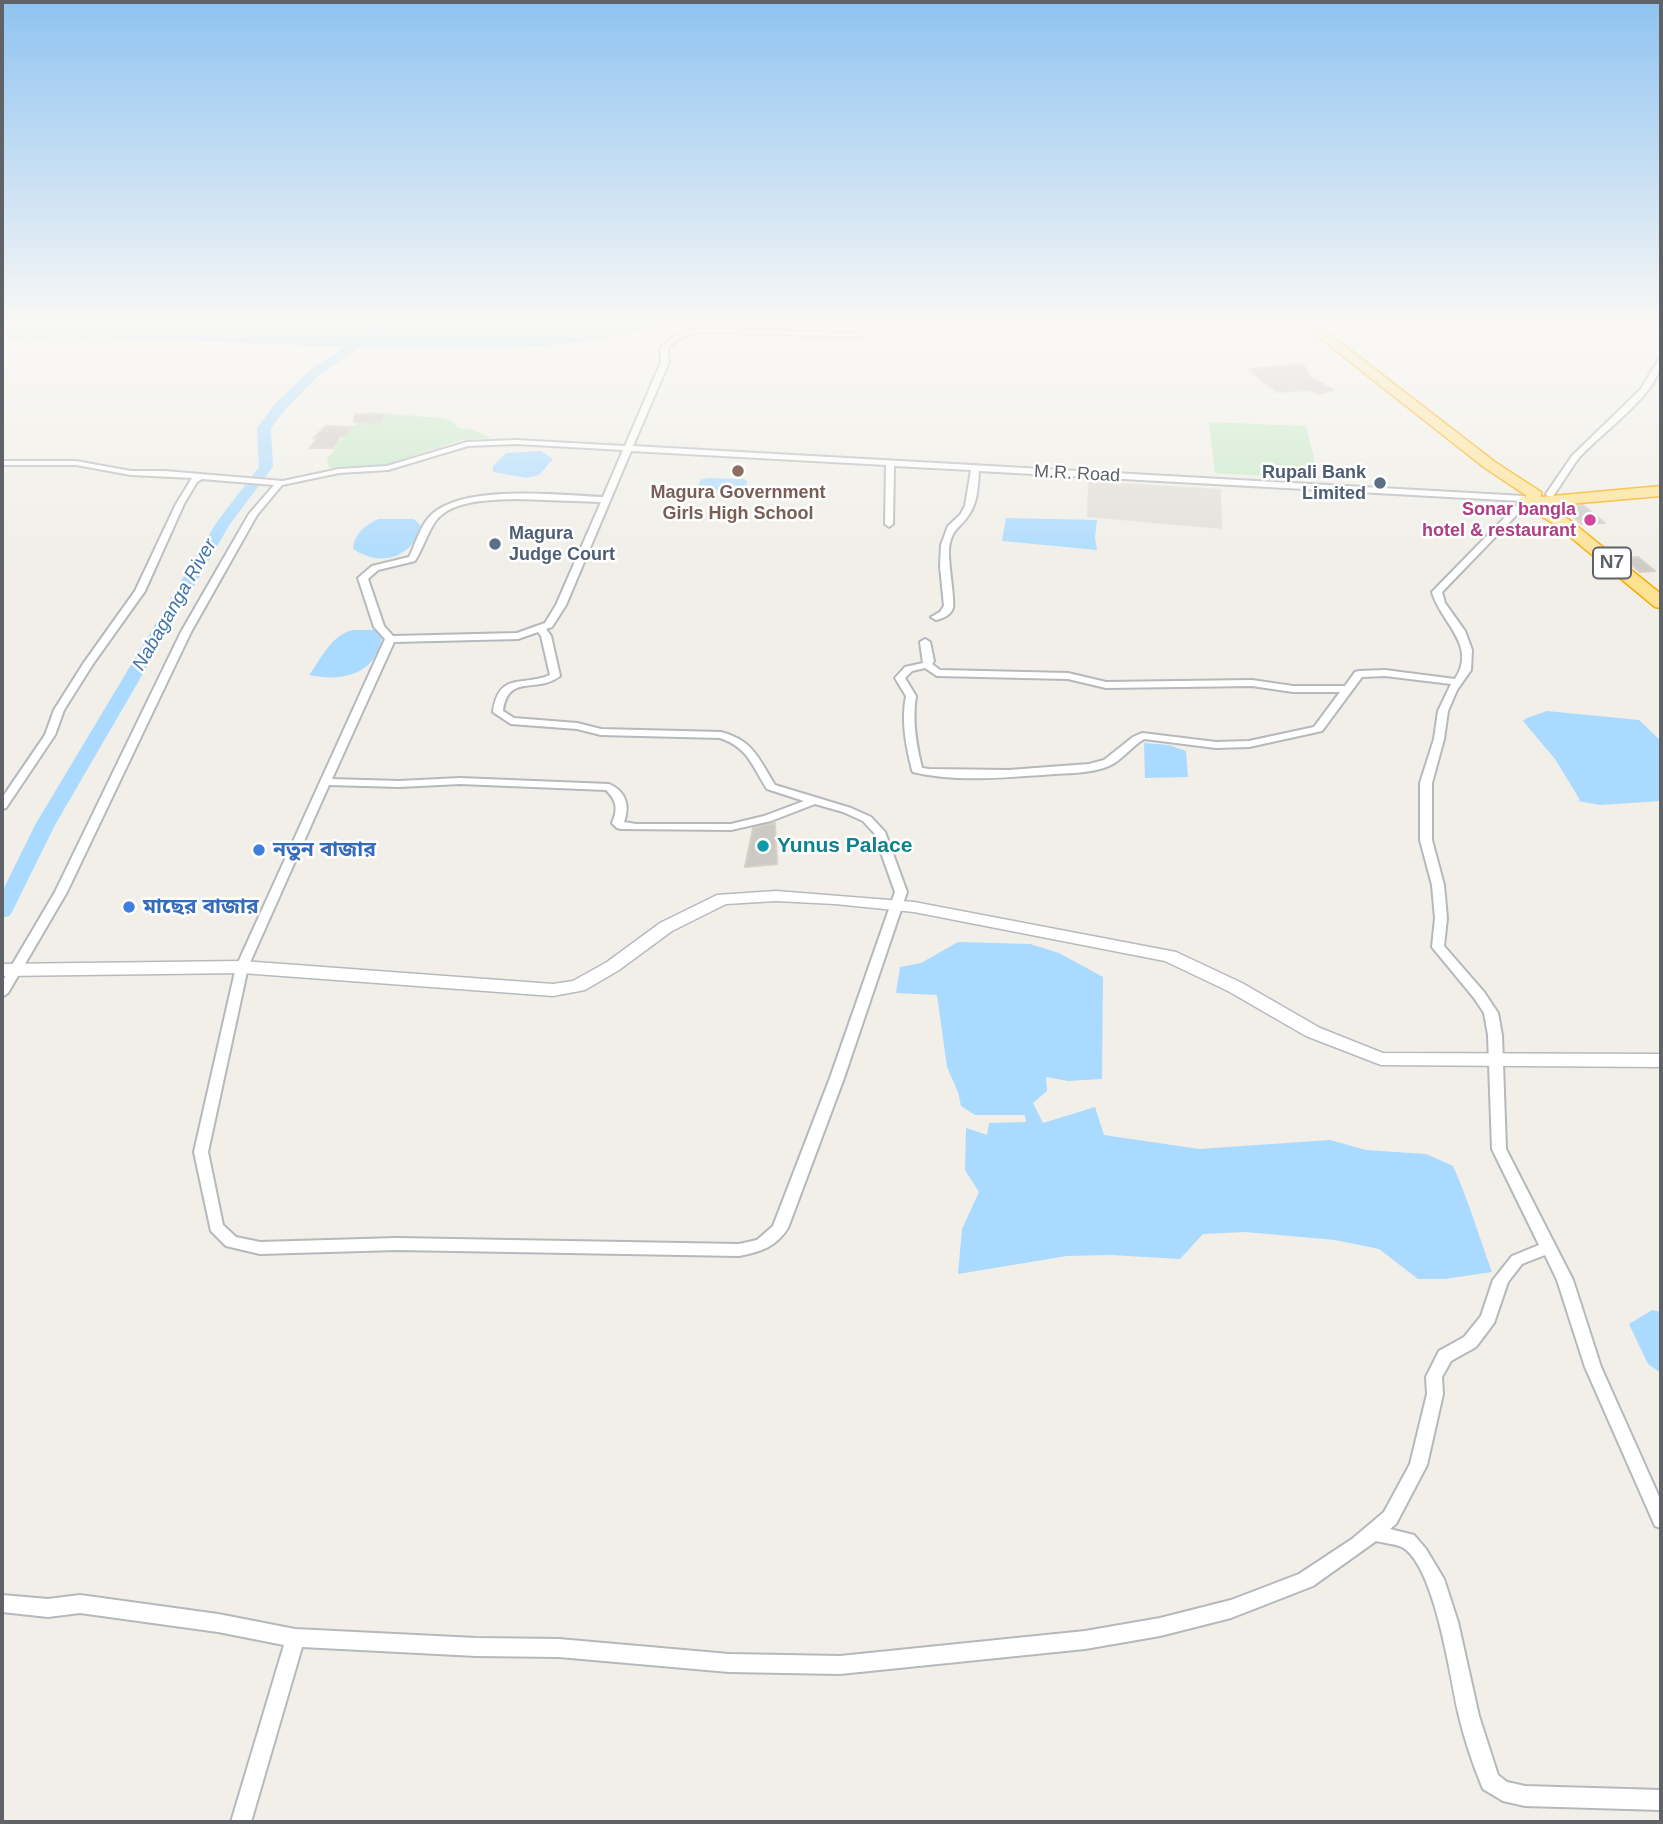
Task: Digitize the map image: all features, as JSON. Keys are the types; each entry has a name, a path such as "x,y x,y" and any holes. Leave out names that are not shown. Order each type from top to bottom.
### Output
{"highway":[{"name":"N7","path":"1417,408 1536,498 1661,603"},
{"path":"1536,498 1661,491"}],"main road":[{"path":"8,970 242,967 553,990 578,986 613,966 666,927 723,899 776,896 897,906 1170,956 1235,987 1313,1032 1381,1059 1661,1061"}],"street":[{"path":"606,500 494,497 475,499 447,508 435,516 412,559 375,568 363,578 379,627 390,639 518,636 549,625 561,605 646,408"},
{"path":"1629,408 1437,593 1440,603 1460,631 1467,650 1466,670 1443,711 1439,739 1426,783 1426,840 1438,885 1441,918 1438,947 1491,1013 1495,1035 1500,1149 1565,1280 1593,1367 1661,1520"},
{"path":"2,463 76,463 131,473 164,473 282,483 339,471 388,468 448,447 467,444 516,442 629,448"},
{"name":"M.R. Road","path":"629,448 1536,498"},
{"path":"889,524 890,463"},
{"path":"936,617 944,614 949,606 943,565 950,528 963,517 971,502 975,468"},
{"path":"2,806 50,735 59,710 88,664 140,591 180,504 194,480 199,478"},
{"path":"2,993 8,970 61,892 186,632 253,514 282,483"},
{"path":"390,639 242,967 201,1152 216,1227 232,1242 260,1248 397,1244 739,1250 757,1248 771,1241 780,1228 837,1078 901,892 879,832 867,819 771,787 755,753 738,740 721,735 601,732 577,726 511,721 498,712 498,699 505,689 512,685 549,680 555,676 546,636 540,628"},
{"path":"925,642 929,661 927,665"},
{"path":"1349,689 1293,689 1252,683 1106,685 1068,676 937,673 927,665 909,668 900,678 911,696 908,712 917,770 935,774 991,774 1102,765 1130,742 1142,736 1236,745 1301,733 1318,729 1349,689 1359,674 1369,672 1457,682"},
{"path":"326,782 399,784 460,780 609,787 621,797 623,804 618,823 621,826 636,827 732,827 767,819 813,801"},
{"path":"2,1604 48,1608 80,1604 218,1623 295,1638 476,1647 559,1648 757,1664 840,1665 1085,1640 1160,1627 1231,1609 1306,1580 1390,1518 1418,1465 1435,1394 1434,1377 1445,1356 1469,1342 1488,1319 1501,1280 1517,1260 1549,1247"},
{"path":"1372,1532 1408,1541 1420,1555 1437,1585 1449,1622 1469,1716 1490,1782 1503,1791 1525,1796 1661,1800"},
{"path":"242,1822 295,1638"}],"shaded area":[{"path":"1088,481 1221,489 1222,529 1087,517"}],"green space":[{"path":"368,412 444,418 452,421 458,428 473,430 492,438 461,440 384,466 329,468 327,457"},
{"path":"1209,422 1306,426 1319,479 1215,473"}],"water":[{"path":"541,451 553,459 539,475 526,478 493,472 493,466 506,453"},
{"path":"701,479 744,479 747,486 740,492 713,490 698,485"},
{"path":"1006,518 1097,520 1097,550 1002,541"},
{"path":"378,519 414,519 423,528 410,547 393,557 374,558 353,549 355,539 361,531"},
{"path":"353,630 375,630 382,638 378,650 365,668 345,676 309,675 333,642"},
{"path":"1547,711 1639,720 1661,741 1661,801 1600,805 1578,801 1580,800 1555,759 1523,721"},
{"path":"1144,743 1169,745 1186,751 1188,777 1145,778"},
{"path":"958,942 1030,944 1059,953 1103,977 1102,1079 1068,1081 1046,1077 1047,1091 1033,1103 1043,1123 1095,1107 1104,1135 1199,1149 1330,1140 1366,1150 1426,1154 1453,1166 1492,1272 1445,1279 1418,1279 1379,1249 1335,1240 1245,1232 1203,1234 1180,1259 1111,1255 1067,1256 958,1274 962,1229 979,1192 965,1170 966,1128 987,1135 989,1123 1026,1122 1025,1115 975,1115 961,1106 947,1067 937,995 896,993 900,967 921,963"},
{"path":"1652,1310 1661,1312 1661,1373 1648,1364 1629,1324"}],"building":[{"path":"355,414 385,415 379,424 354,422"},
{"path":"326,426 353,427 341,436 333,448 310,448 317,438 313,438"},
{"path":"1583,505 1605,523 1581,524 1564,507"},
{"path":"1638,557 1655,571 1640,572 1623,558"},
{"name":"Yunus Palace","path":"775,823 777,864 745,867 753,828"}],"waterway":[{"name":"Nabaganga River","path":"2,912 45,825 223,523 266,467 264,428 279,408"}],"place":[{"name":"Magura Government Girls High School","path":"738,471"},
{"name":"Rupali Bank Limited","path":"1380,483"},
{"name":"Sonar bangla hotel & restaurant","path":"1590,520"},
{"name":"Magura Judge Court","path":"495,544"},
{"name":"Yunus Palace","path":"763,846"},
{"name":"নতুন বাজার","path":"259,850"},
{"name":"মাছের বাজার","path":"129,907"}]}
